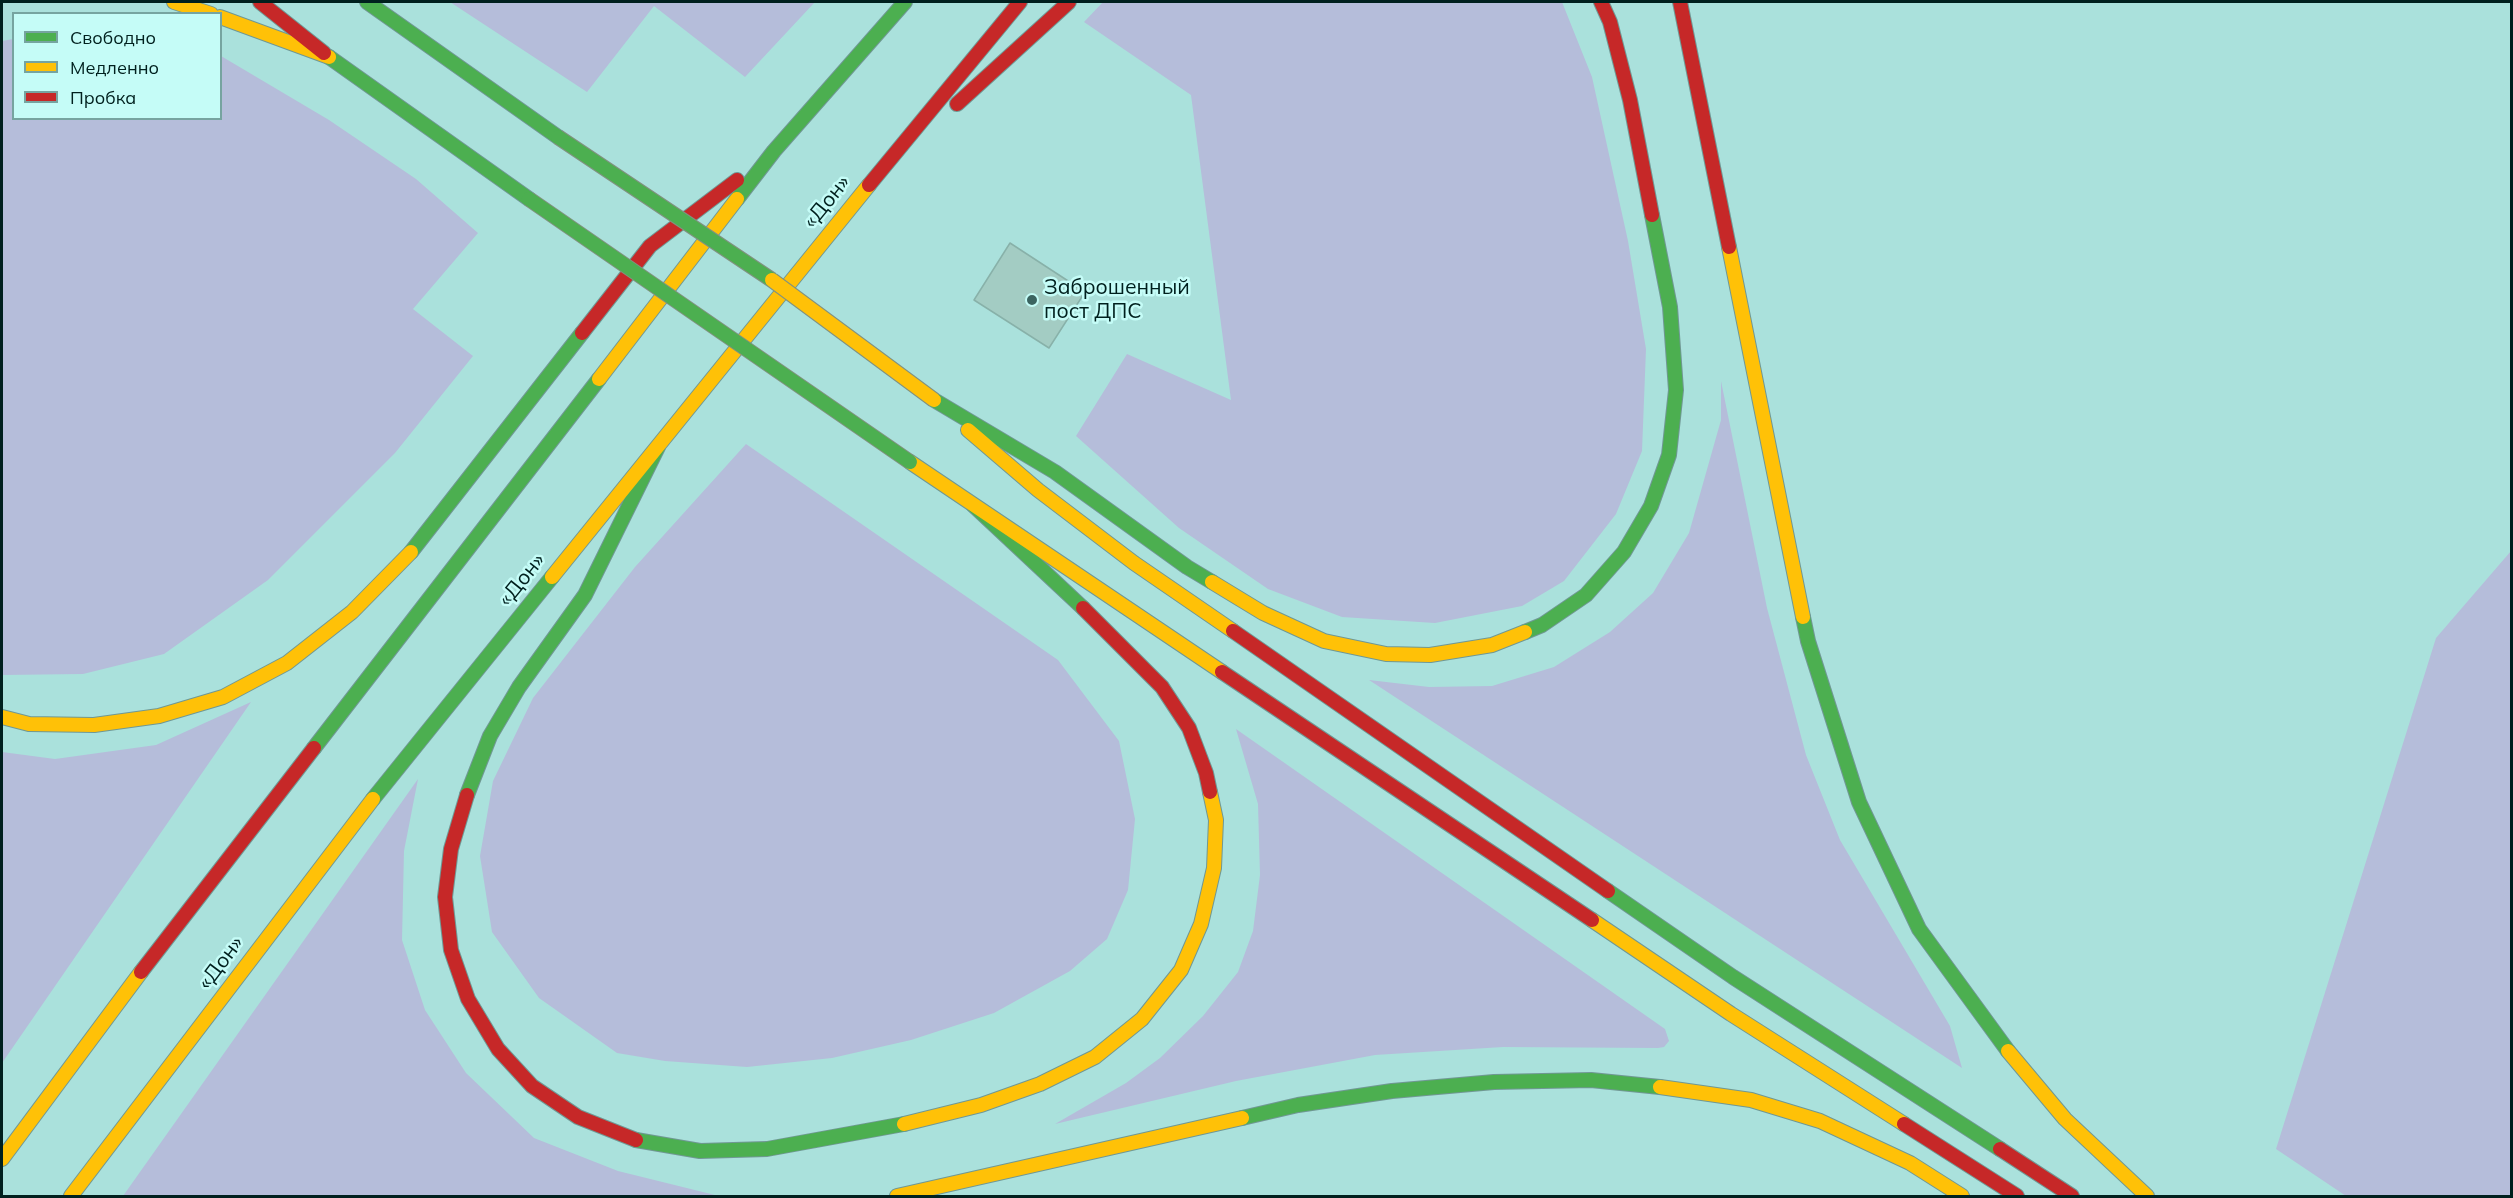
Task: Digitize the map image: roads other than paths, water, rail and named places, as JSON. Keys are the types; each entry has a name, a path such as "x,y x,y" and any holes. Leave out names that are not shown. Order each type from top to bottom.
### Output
{"main road":[{"path":"174,2 206,12"},
{"path":"260,2 329,57 529,199 973,505 1731,1014 2017,1197"},
{"path":"367,2 558,137 751,264 934,400 1038,490 1143,569 1733,977 2072,1197"},
{"path":"2,1159 139,975 774,151 905,2"},
{"name":"«Дон»","path":"71,1197 405,757 1020,2"},
{"path":"877,175 1069,2"},
{"path":"934,400 1055,472 1187,567 1263,613 1324,641 1386,654 1430,655 1492,645 1542,625 1586,595 1624,552 1651,506 1669,455 1677,390 1670,307 1634,123 1610,22 1601,2"},
{"path":"1680,2 1808,641 1859,802 1919,928 1962,990 2004,1046 2065,1119 2147,1197"},
{"path":"222,18 329,57"},
{"path":"2,717 29,724 94,725 159,716 223,697 286,663 352,612 410,554 650,246 774,151"},
{"path":"658,447 585,595 519,687 490,736 466,797 451,849 445,897 451,950 468,999 498,1049 532,1086 578,1117 637,1141 700,1150 767,1149 887,1128 981,1105 1040,1084 1095,1057 1143,1019 1181,970 1201,924 1214,868 1216,820 1206,773 1189,728 1162,687 1115,638 973,505"},
{"path":"897,1197 1299,1105 1392,1091 1494,1082 1591,1080 1672,1088 1751,1100 1810,1118 1910,1163 1962,1197"}],"place":[{"name":"Заброшенный пост ДПС","path":"1032,300"}]}
